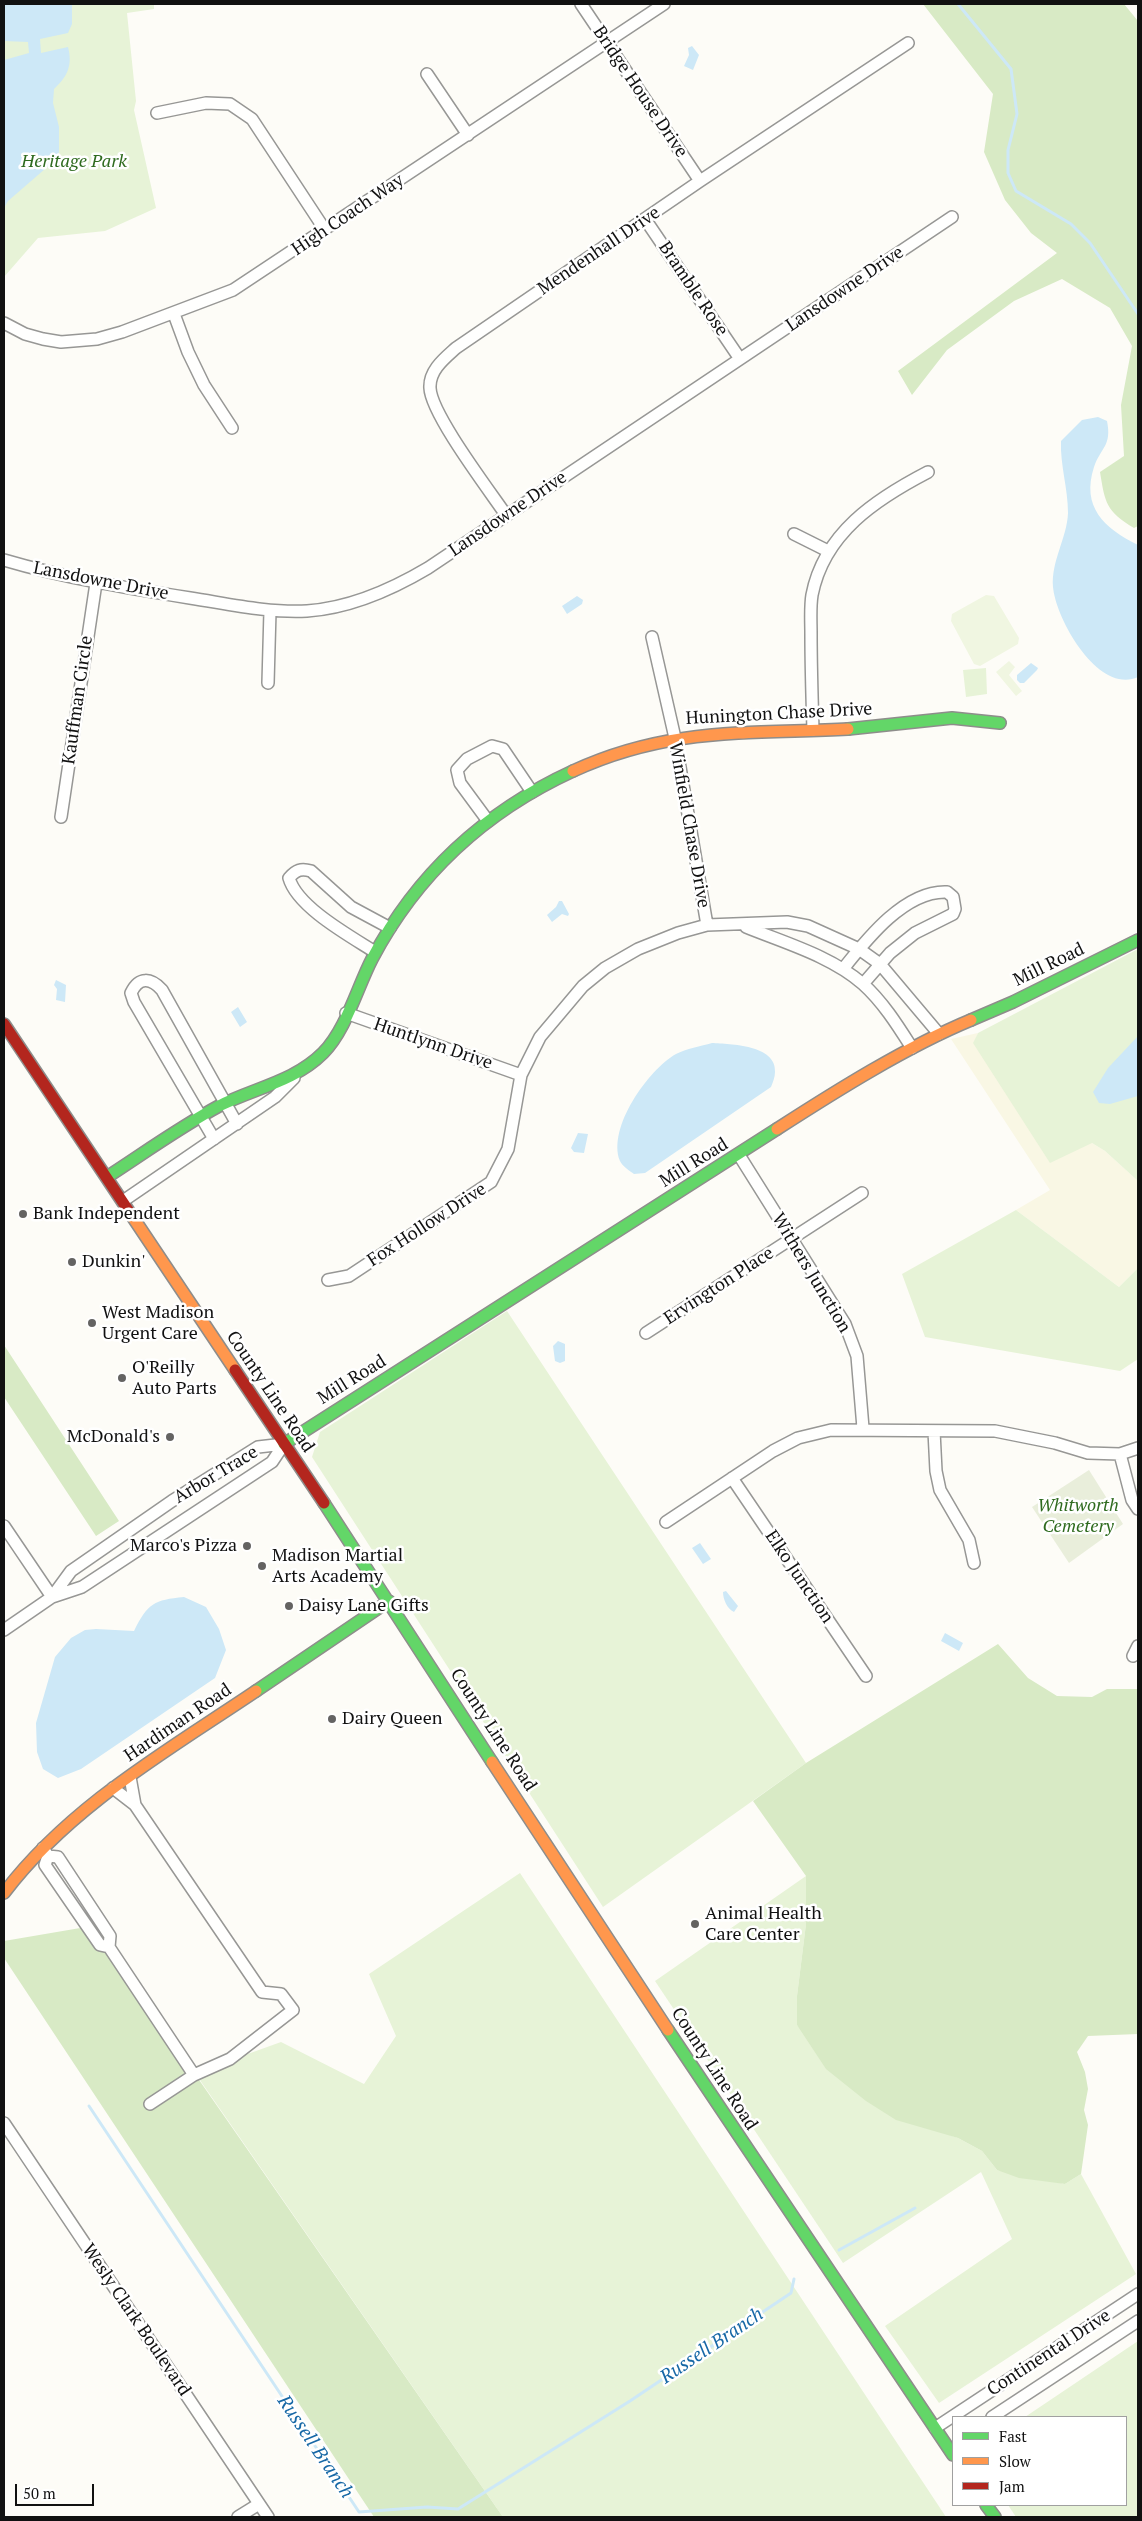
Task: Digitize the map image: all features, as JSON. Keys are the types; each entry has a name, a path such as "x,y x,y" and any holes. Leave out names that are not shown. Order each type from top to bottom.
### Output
{"street":[{"name":"Bridge House Drive","path":"581,4 700,181"},
{"name":"High Coach Way","path":"4,323 25,334 61,342 98,338 122,332 174,314 233,290 664,4"},
{"name":"Mendenhall Drive","path":"506,515 438,414 430,387 437,365 456,348 700,181 908,43"},
{"path":"427,74 468,135"},
{"path":"157,112 206,103 230,104 252,119 325,230"},
{"name":"Lansdowne Drive","path":"4,560 46,573 96,583 270,611 308,611 373,596 400,584 428,568 952,217"},
{"name":"Bramble Rose","path":"645,219 740,359"},
{"path":"174,314 204,385 232,428"},
{"path":"813,730 811,597 818,572 828,551 842,531 859,515 901,486 928,472"},
{"path":"794,534 828,551"},
{"name":"Kauffman Circle","path":"61,818 96,583"},
{"path":"268,683 270,611"},
{"name":"Winfield Chase Drive","path":"652,637 675,738 707,925"},
{"name":"Hunington Chase Drive","path":"107,1177 201,1116 224,1103 300,1072 324,1052 337,1033 375,952 426,878 466,839 488,821 564,773 604,756 675,738 744,731 851,729 955,718 1000,723"},
{"path":"488,821 460,782 457,770 467,759 492,746 503,749 532,792"},
{"path":"375,952 330,923 292,887 289,878 295,871 304,869 311,871 351,906 390,928"},
{"path":"843,969 883,923 909,904 939,892 947,892 952,897 956,910 953,914 915,933 880,964 863,984"},
{"name":"Fox Hollow Drive","path":"328,1280 349,1276 491,1182 508,1149 521,1075 540,1037 563,1007 598,974 638,949 678,933 707,925 787,922 808,926 831,934 859,949 880,964 939,1034"},
{"name":"Fox Hollow Drive","path":"742,925 818,956 843,969 863,984 881,1004 912,1048"},
{"name":"Mill Road","path":"284,1444 818,1103 939,1034 1013,1002 1138,940"},
{"path":"214,1139 152,1037 134,1002 131,993 139,982 148,979 154,981 162,990 237,1124"},
{"name":"Huntlynn Drive","path":"346,1013 521,1075"},
{"name":"County Line Road","path":"4,1024 388,1601 712,2098 935,2428 951,2448"},
{"path":"123,1201 275,1097 300,1072"},
{"name":"Withers Junction","path":"739,1155 838,1310 850,1337 859,1370 863,1428"},
{"name":"Ervington Place","path":"646,1334 862,1193"},
{"path":"666,1522 773,1451 798,1438 831,1430 863,1428 995,1431 1055,1443 1088,1453 1120,1454 1138,1448"},
{"path":"934,1431 936,1471 940,1490 969,1540 974,1563"},
{"name":"Arbor Trace","path":"52,1597 71,1571 157,1512 258,1446 284,1444"},
{"name":"Arbor Trace","path":"4,1630 52,1597 82,1587 272,1462 284,1444"},
{"path":"1120,1454 1132,1500 1138,1509"},
{"name":"Elko Junction","path":"732,1478 866,1676"},
{"path":"4,1526 52,1597"},
{"name":"Hardiman Road","path":"4,1893 28,1863 46,1852 64,1827 113,1788 388,1601"},
{"path":"130,1777 135,1805"},
{"path":"113,1788 135,1805 262,1992 281,1994 293,2010 230,2059 194,2075 150,2104"},
{"path":"46,1852 45,1865 100,1945 109,1947 194,2075"},
{"name":"Wesly Clark Boulevard","path":"4,2122 268,2517"},
{"name":"Continental Drive","path":"953,2416 1138,2294"},
{"name":"Continental Drive","path":"994,2416 1138,2321"},
{"name":"Continental Drive","path":"935,2428 952,2417"},
{"path":"238,2517 259,2504"},
{"path":"987,2506 995,2517"}],"shaded area":[{"path":"978,1033 974,1043 1092,1143 1105,1151 1138,1181 1138,1268 1119,1287 1016,1210 1050,1190 951,1039"}],"green space":[{"name":"Heritage Park","path":"4,4 154,4 154,9 127,13 136,101 134,110 156,208 105,231 38,238 4,277"},
{"path":"923,4 1124,4 1138,21 1138,526 1134,528 1112,511 1108,505 1103,491 1100,472 1124,456 1121,405 1132,346 1110,308 1062,279 1014,301 947,350 912,395 898,371 1057,253 1031,233 1005,200 984,152 993,94"},
{"path":"986,595 994,596 1019,638 1018,644 980,666 974,664 951,621 952,614"},
{"path":"1009,661 1015,667 1009,675 1022,691 1016,696 996,672"},
{"path":"986,668 987,694 966,697 963,670"},
{"path":"1138,949 1138,1181 1105,1151 1092,1143 1050,1163 973,1043 978,1033"},
{"path":"1016,1210 1119,1287 1138,1268 1138,1359 1120,1371 925,1337 902,1274"},
{"path":"507,1311 806,1763 603,1907 312,1457 320,1432"},
{"path":"4,1345 119,1521 96,1536 4,1397"},
{"name":"Whitworth Cemetery","path":"1089,1470 1123,1524 1069,1563 1032,1507"},
{"path":"998,1644 1028,1678 1057,1696 1092,1697 1107,1689 1138,1689 1138,2034 1088,2036 1077,2052 1085,2072 1088,2089 1084,2110 1088,2125 1081,2174 1065,2184 1019,2178 997,2170 982,2151 958,2138 896,2120 866,2101 826,2069 797,2025 797,1996 806,1924 806,1876 753,1801 806,1763"},
{"path":"520,1873 946,2517 503,2517 195,2073 281,2042 364,2084 396,2036 369,1974"},
{"path":"806,1876 806,1924 797,1996 797,2025 930,2128 958,2138 982,2151 997,2170 1065,2184 1081,2174 1136,2274 939,2403 885,2326 1012,2239 981,2172 843,2263 655,1981"},
{"path":"92,1926 503,2517 374,2517 4,1958 4,1941"},
{"path":"1138,2341 1138,2517 1016,2517 1009,2506 1127,2506 1127,2416 1026,2416"}],"water":[{"path":"4,4 72,4 72,24 68,33 40,39 41,53 68,47 70,60 68,71 54,89 53,103 59,127 59,152 53,162 8,201 4,208 4,60 29,53 28,42 4,41"},
{"path":"692,46 699,55 693,70 684,66 689,55 688,48"},
{"path":"1098,417 1107,421 1108,436 1094,467 1091,481 1093,505 1098,515 1115,531 1138,545 1138,677 1123,680 1109,675 1095,665 1082,651 1062,618 1053,587 1054,568 1065,531 1068,513 1061,441 1082,420"},
{"path":"577,596 583,600 582,604 567,614 562,606"},
{"path":"1031,663 1038,668 1037,670 1024,683 1020,683 1017,680 1017,675"},
{"path":"559,901 562,901 569,914 568,916 562,914 552,922 547,915 556,907"},
{"path":"56,980 66,985 65,1002 56,1000 57,989 54,985"},
{"path":"238,1007 247,1022 240,1027 231,1012"},
{"path":"1138,1036 1138,1096 1110,1104 1099,1103 1093,1092 1108,1068"},
{"path":"712,1043 740,1045 761,1051 769,1056 774,1063 775,1072 771,1087 645,1173 634,1174 621,1163 618,1148 619,1133 633,1101 643,1086 665,1062 680,1052"},
{"path":"578,1133 588,1134 584,1153 574,1152 571,1148"},
{"path":"558,1341 565,1344 565,1361 560,1363 555,1361 553,1346"},
{"path":"700,1543 711,1559 703,1564 692,1548"},
{"path":"726,1591 738,1606 734,1612 729,1609 725,1601 723,1592"},
{"path":"184,1597 206,1607 219,1629 226,1650 215,1678 81,1769 58,1778 43,1769 37,1752 36,1723 55,1657 71,1638 85,1630 134,1631 144,1614 153,1605 166,1600"},
{"path":"945,1633 963,1643 959,1651 941,1641"}],"waterway":[{"path":"958,4 1011,69 1017,114 1008,150 1008,173 1016,191 1071,224 1090,243 1138,314"},
{"name":"Russell Branch","path":"89,2106 359,2512 427,2507 458,2509 630,2401 791,2293 794,2279"},
{"name":"Russell Branch","path":"839,2250 915,2208"}],"traffic: fast":[{"path":"848,729 952,718 1000,723"},
{"path":"107,1177 176,1131 219,1106 287,1078 312,1063 331,1044 345,1021 372,959 390,928 410,899 432,873 457,848 511,805 573,771"},
{"path":"971,1020 1013,1002 1138,940"},
{"path":"284,1444 777,1129"},
{"path":"324,1503 492,1762"},
{"path":"256,1691 389,1601"},
{"path":"668,2030 952,2454"},
{"path":"987,2506 995,2517"}],"traffic: slow":[{"path":"573,771 608,757 675,740 708,735 848,729"},
{"path":"777,1129 897,1056 971,1020"},
{"path":"130,1213 235,1370"},
{"path":"4,1893 30,1862 89,1807 155,1758 256,1691"},
{"path":"492,1762 668,2030"}],"traffic: jam":[{"path":"4,1024 130,1213"},
{"path":"235,1370 324,1503"}],"place":[{"name":"Bank Independent","path":"23,1214"},
{"name":"Dunkin'","path":"72,1262"},
{"name":"West Madison Urgent Care","path":"92,1323"},
{"name":"O'Reilly Auto Parts","path":"122,1378"},
{"name":"McDonald's","path":"170,1437"},
{"name":"Marco's Pizza","path":"247,1546"},
{"name":"Madison Martial Arts Academy","path":"262,1566"},
{"name":"Daisy Lane Gifts","path":"289,1606"},
{"name":"Dairy Queen","path":"332,1719"},
{"name":"Animal Health Care Center","path":"695,1924"}]}
